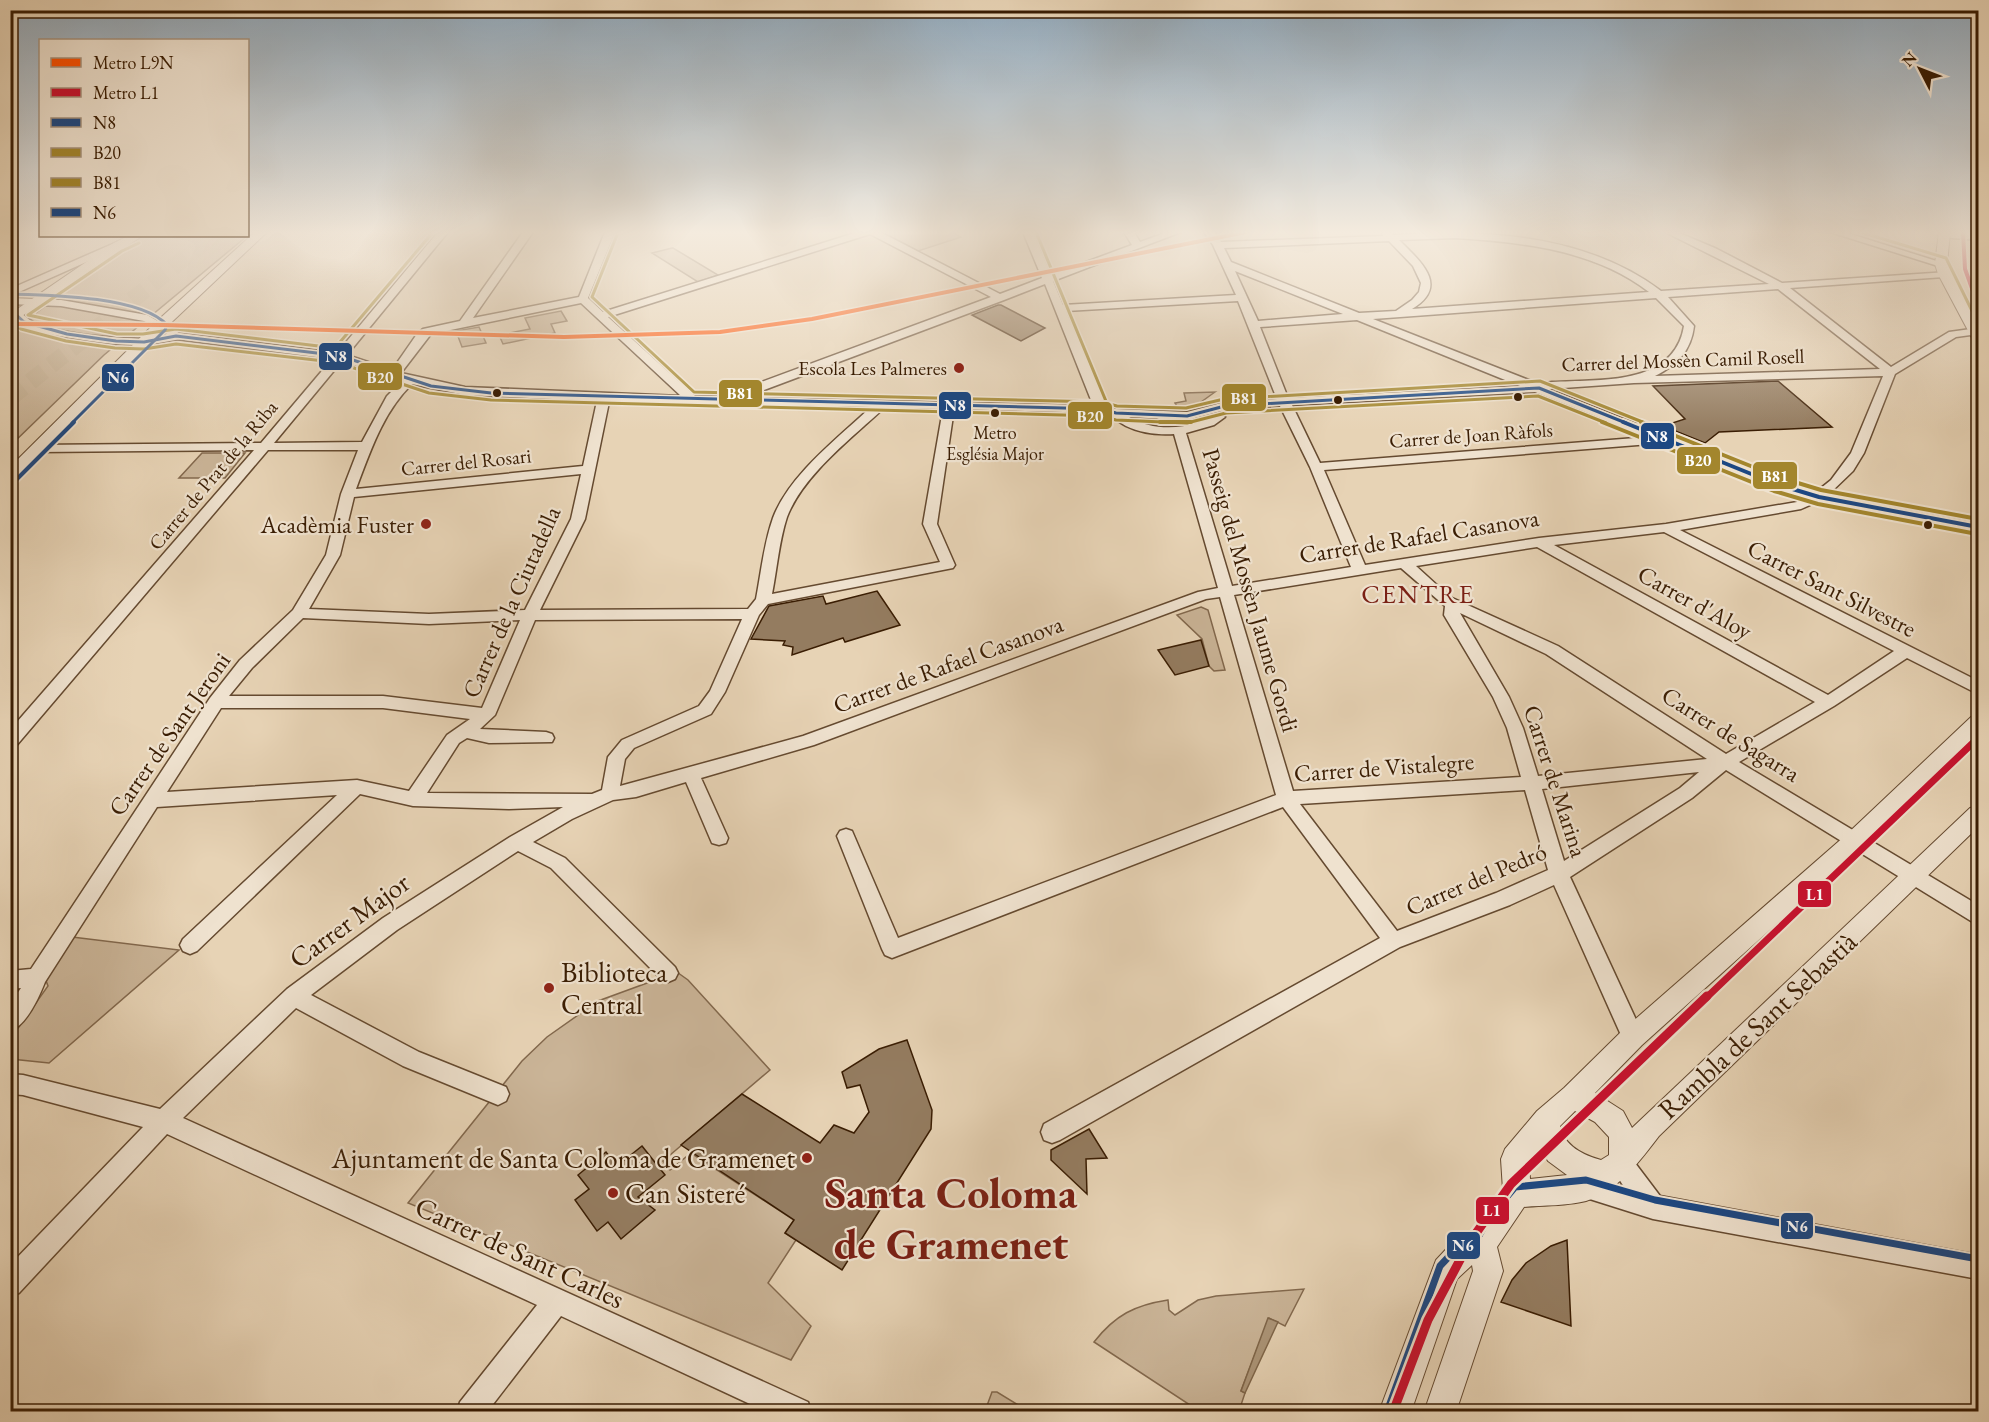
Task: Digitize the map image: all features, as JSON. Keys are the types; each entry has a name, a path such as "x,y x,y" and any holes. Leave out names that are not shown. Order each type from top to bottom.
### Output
{"street":[{"path":"39,298 13,314 24,322 67,334 116,341 144,342 176,336"},
{"path":"10,476 189,298"},
{"name":"Carrer de Prat de la Riba","path":"10,742 265,446 387,298"},
{"path":"465,322 482,298"},
{"path":"600,316 656,298"},
{"path":"724,400 999,298"},
{"path":"1054,298 1101,410"},
{"path":"1058,308 1235,298"},
{"path":"1242,298 1284,402 1316,467 1359,569"},
{"path":"1316,298 1776,484 1819,497 1978,527"},
{"path":"1394,315 1422,298"},
{"path":"1254,324 1617,298"},
{"path":"1634,380 1656,372 1680,354 1688,341 1689,326 1665,298"},
{"path":"1796,298 1891,372 1953,334 1977,333 1959,298"},
{"path":"395,374 421,336 427,331 583,299 691,399"},
{"path":"10,301 72,305 147,318 176,336"},
{"name":"Carrer del Mossèn Camil Rosell","path":"176,336 338,356 410,380 465,392 604,398 1101,410 1116,413 1182,416 1225,406 1539,388 1552,385 1634,380 1891,372"},
{"name":"Carrer de Rafael Casanova","path":"808,741 1203,595 1403,562 1539,542 1666,528 1801,505 1819,497 1852,466 1891,372"},
{"name":"Carrer de Sant Jeroni","path":"10,1022 216,702 246,664 299,613 333,555 348,494 366,446 393,396 410,380"},
{"name":"Carrer de la Ciutadella","path":"413,798 453,739 487,715 530,615 578,519 604,398"},
{"path":"154,800 357,787 413,798 509,802 604,797 617,757 628,744 705,710 717,692 752,614 763,600 780,518 795,488 880,405"},
{"path":"763,600 948,565 930,524 949,406"},
{"name":"Carrer del Mossèn Camil Rosell","path":"1116,413 1135,426 1154,430 1179,430 1196,427 1216,419 1225,412 1225,406"},
{"path":"1154,430 1150,422 1153,419 1182,416 1194,418 1196,427"},
{"name":"Passeig del Mossèn Jaume Gordi","path":"1179,430 1286,798"},
{"name":"Carrer de Joan Ràfols","path":"1316,467 1665,440"},
{"path":"39,448 366,446"},
{"name":"Carrer del Rosari","path":"348,494 589,469"},
{"name":"Carrer Sant Silvestre","path":"1666,528 1978,688"},
{"name":"Carrer d'Aloy","path":"1539,542 1828,702"},
{"path":"1403,562 1433,591 1452,604"},
{"name":"Carrer de Sagarra","path":"1452,604 1552,650 1727,763 1978,915"},
{"name":"Carrer de Marina","path":"1452,604 1452,615 1501,697 1515,728 1559,874 1633,1037"},
{"path":"299,613 429,619 530,615 752,614"},
{"name":"Carrer del Pedró","path":"1052,1132 1246,1021 1393,941 1503,899 1559,874 1686,793 1716,768 1828,702 1906,651"},
{"path":"216,702 383,702 487,715"},
{"path":"1395,1412 1446,1270 1460,1255 1482,1245 1517,1194 1515,1159 1546,1120 1573,1097 1633,1037 1854,841 1978,722"},
{"path":"464,731 489,737 546,738"},
{"name":"Carrer Major","path":"10,1284 164,1121 294,996 390,924 517,842 566,814 604,797 808,741"},
{"name":"Carrer de Vistalegre","path":"846,836 892,949 1286,798 1533,783 1727,763"},
{"path":"692,774 719,838"},
{"path":"190,945 357,787"},
{"path":"1286,798 1393,941"},
{"name":"Rambla de Sant Sebastià","path":"1604,1175 1650,1127 1916,876 1978,814"},
{"path":"517,842 558,863 668,973"},
{"path":"10,980 37,977"},
{"path":"294,996 411,1059 498,1094"},
{"name":"Carrer de Sant Carles","path":"10,1084 22,1085 164,1121 798,1412"},
{"path":"1517,1194 1604,1175 1625,1153 1623,1137 1617,1125 1595,1106 1573,1097"},
{"path":"1546,1120 1551,1143 1562,1156 1580,1168 1604,1175 1653,1207 1978,1267"},
{"path":"1604,1175 1653,1207"},
{"path":"1440,1412 1488,1271 1482,1245"},
{"path":"470,1412 556,1302"}],"shaded area":[{"path":"56,298 172,298 104,355 11,445 11,328 17,327"},
{"path":"561,311 567,321 551,324 555,333 503,344 499,335 530,329 525,318"},
{"path":"479,327 486,343 462,347 456,331"},
{"path":"1215,392 1194,407 1178,408 1175,403 1186,401 1184,393"},
{"path":"202,453 245,453 225,478 179,478"},
{"path":"1201,607 1208,610 1225,670 1214,671 1209,666 1202,639 1177,615"},
{"path":"72,937 179,950 49,1063 11,1059 11,1038 48,986 45,978"},
{"path":"674,970 688,980 770,1070 663,1161 670,1170 691,1153 794,1220 785,1233 796,1240 768,1283 811,1326 791,1360 408,1203 522,1061 547,1037 598,1001 658,979"},
{"path":"1304,1289 1285,1326 1269,1318 1241,1391 1245,1393 1239,1411 1199,1411 1094,1342 1118,1318 1136,1308 1156,1302 1168,1300 1169,1310 1175,1315 1198,1300 1216,1296"},
{"path":"1268,1318 1278,1322 1245,1393 1241,1391"},
{"path":"992,1392 997,1392 1028,1411 985,1411"}],"building":[{"path":"998,305 1045,328 1021,341 972,315"},
{"path":"1778,381 1832,427 1719,432 1705,443 1663,426 1685,419 1653,386"},
{"path":"877,591 900,625 845,642 843,638 792,655 793,647 783,645 785,641 751,639 769,606 823,596 826,604"},
{"path":"1201,640 1209,666 1175,675 1158,650"},
{"name":"Ajuntament de Santa Coloma de Gramenet","path":"907,1040 932,1110 931,1129 842,1270 785,1233 794,1220 681,1145 742,1094 820,1143 834,1125 854,1133 869,1112 860,1085 847,1088 842,1072 879,1049"},
{"path":"1089,1129 1107,1158 1086,1159 1087,1194 1051,1160 1051,1150"},
{"name":"Can Sisteré","path":"642,1146 665,1175 638,1197 655,1210 621,1239 608,1222 597,1231 575,1200 589,1189 578,1175 606,1152 617,1166"},
{"path":"1567,1240 1571,1326 1501,1302 1512,1280 1526,1263 1551,1246"}],"tunnel":[{"path":"10,398 134,298"}],"metro line":[{"name":"L9N","path":"10,324 164,325 564,337 720,332 812,319 915,298"},
{"name":"L1","path":"1976,298 1978,305"},
{"name":"L1","path":"1393,1412 1428,1320 1469,1243 1511,1184 1978,738"}],"transit line":[{"name":"B81","path":"52,298 28,315 117,334 143,334 176,329 335,348 377,298"},
{"name":"N6","path":"15,481 165,330 167,325 159,316 143,310 121,304 81,298"},
{"name":"B81","path":"593,298 694,392 1101,402 1117,406 1186,408 1224,399 1540,381 1778,477 1821,490 1978,519"},
{"name":"B81","path":"1063,298 1108,406"},
{"name":"B81","path":"1966,298 1978,323"},
{"name":"N8","path":"10,309 24,322 67,334 116,341 144,342 176,336 325,354 353,360 431,386 491,393 1101,409 1116,413 1187,416 1225,406 1539,388 1776,484 1819,497 1978,527"},
{"name":"B20","path":"10,320 21,329 66,341 115,348 144,349 176,344 324,361 351,367 429,393 491,400 1100,416 1116,420 1187,423 1226,413 1538,396 1774,491 1818,504 1977,534"},
{"name":"N6","path":"1388,1409 1440,1266 1456,1249 1477,1239 1489,1218 1515,1187 1586,1180 1655,1200 1978,1259"}],"place":[{"name":"Escola Les Palmeres","path":"959,368"},
{"name":"Metro Església Major","path":"995,413"},
{"name":"Acadèmia Fuster","path":"426,524"},
{"name":"Biblioteca Central","path":"549,988"},
{"name":"Ajuntament de Santa Coloma de Gramenet","path":"807,1158"},
{"name":"Can Sisteré","path":"613,1193"}],"district":[{"name":"CENTRE","path":"1418,594"},
{"name":"Santa Coloma de Gramenet","path":"951,1218"}]}
